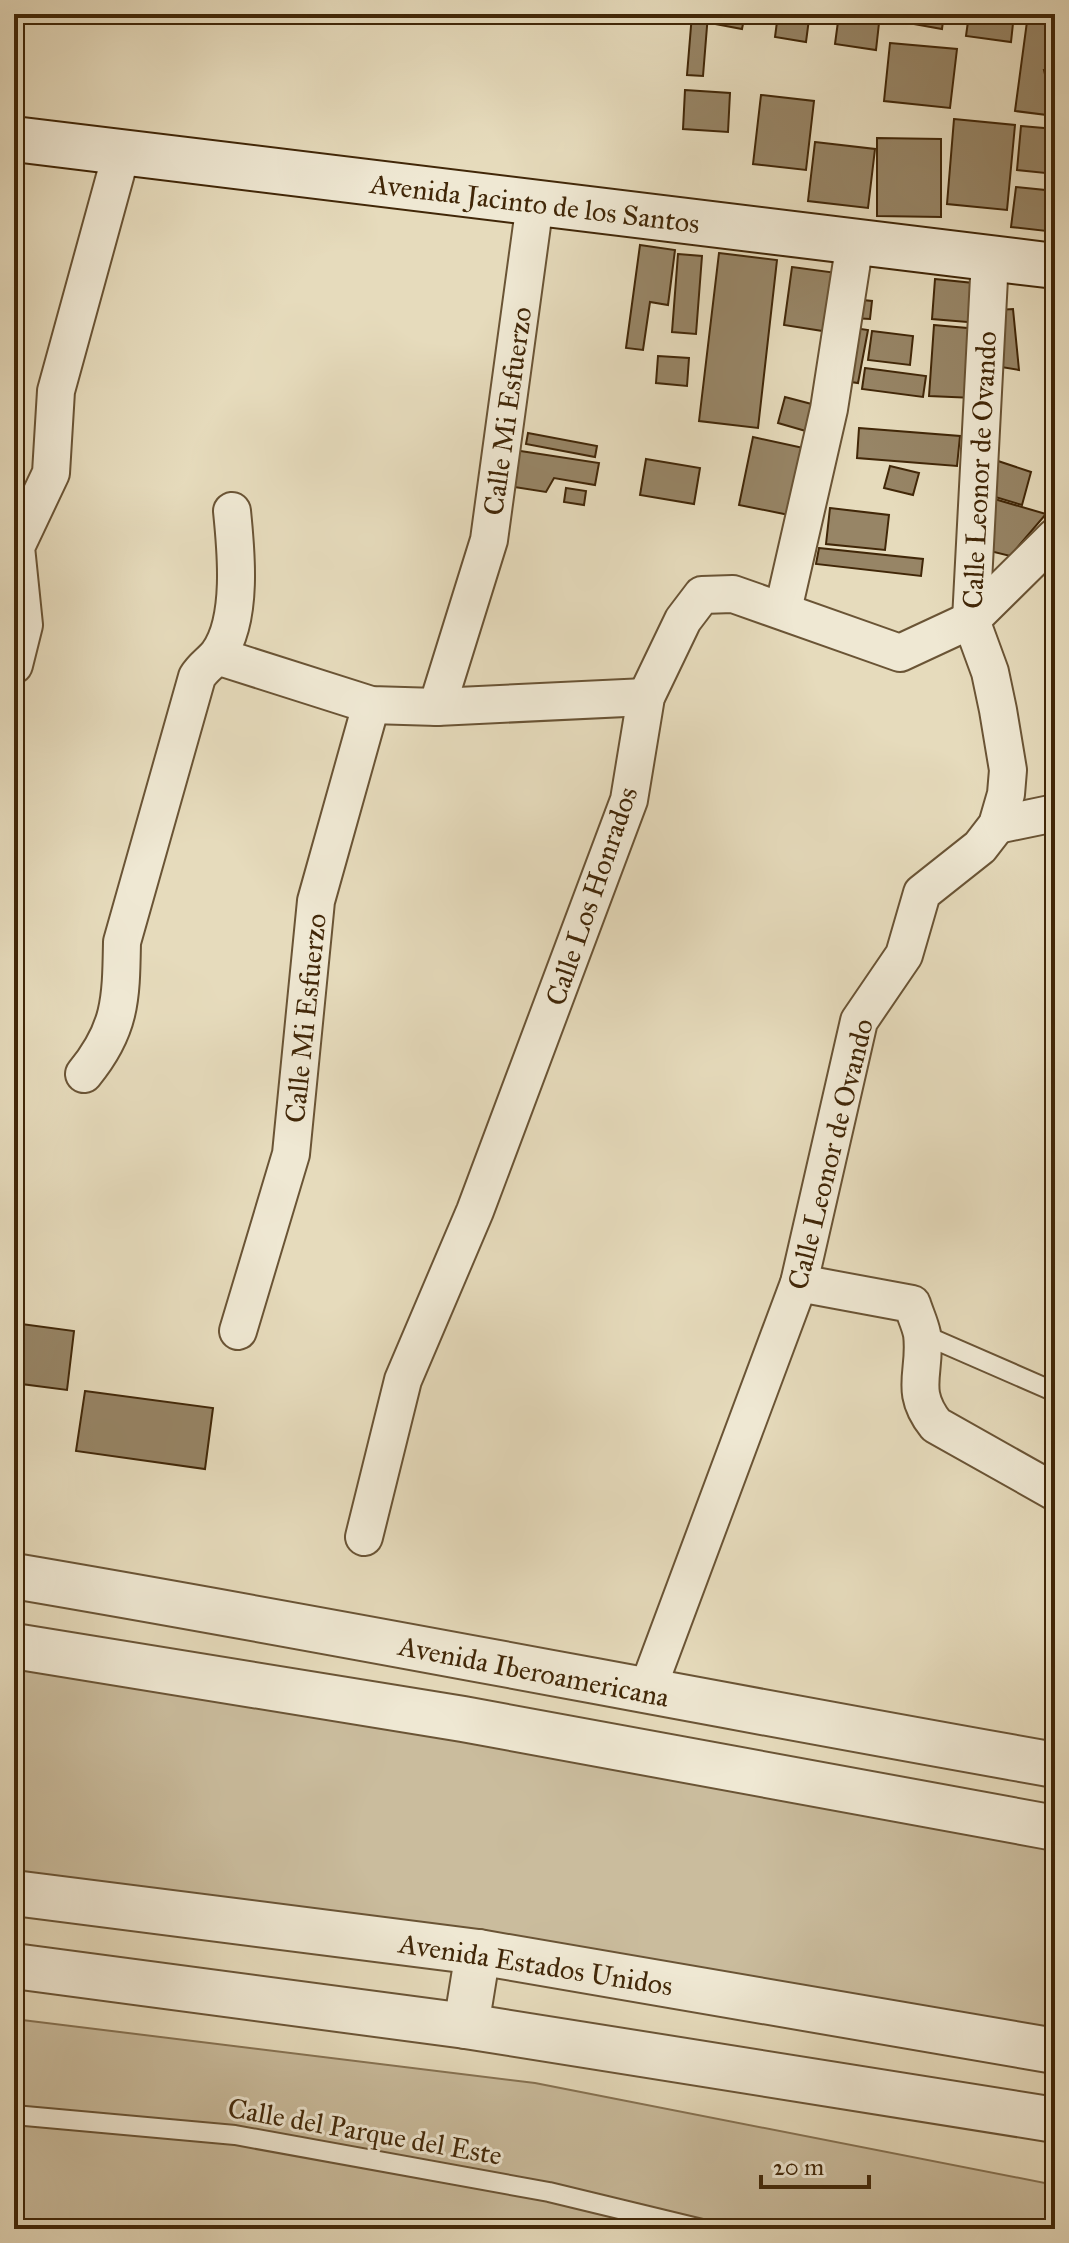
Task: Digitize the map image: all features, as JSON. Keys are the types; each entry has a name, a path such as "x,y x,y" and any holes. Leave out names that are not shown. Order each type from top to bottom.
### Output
{"street":[{"name":"Avenida Jacinto de los Santos","path":"14,139 1055,266"},
{"path":"14,665 24,625 16,547 51,473 56,391 122,151"},
{"name":"Calle Mi Esfuerzo","path":"437,707 489,540 535,203"},
{"path":"783,610 829,409 855,242"},
{"name":"Calle Leonor de Ovando","path":"646,1693 799,1283 859,1021 904,955 922,893 980,847 997,825 1006,794 1006,755 990,672 971,620 990,259"},
{"path":"84,1074 107,1046 110,1036 121,980 122,942 138,876 197,677 204,665 217,656 227,636 234,602 237,553 232,511"},
{"name":"Calle Los Honrados","path":"364,1537 403,1380 475,1211 629,800 646,697 683,620 702,595 733,594 900,653 971,620 1055,537"},
{"path":"217,656 371,705 437,707 646,697"},
{"name":"Calle Mi Esfuerzo","path":"238,1331 291,1154 316,901 371,705"},
{"path":"997,825 1055,813"},
{"path":"799,1283 912,1304 922,1334 919,1393 924,1410 936,1425 1055,1492"},
{"name":"Avenida Iberoamericana","path":"14,1576 316,1628 646,1693 1055,1765"},
{"name":"Avenida Iberoamericana","path":"14,1646 463,1719 1055,1828"},
{"name":"Avenida Estados Unidos","path":"14,1893 478,1952 1055,2051"},
{"path":"466,2026 478,1952"},
{"path":"14,1966 466,2026 1055,2120"}],"lane":[{"path":"922,1334 1055,1392"},
{"name":"Calle del Parque del Este","path":"14,2115 235,2135 549,2192 702,2229"}],"shaded area":[{"path":"14,1669 352,1717 1055,1845 1055,2034 14,1878"},
{"path":"14,2019 535,2083 1055,2185 1055,2229 14,2229"}],"building":[{"path":"692,14 708,14 703,76 687,75"},
{"path":"717,14 745,14 742,29 715,24"},
{"path":"778,14 809,19 806,42 775,37"},
{"path":"839,14 880,14 876,50 835,44"},
{"path":"910,14 944,14 942,29 908,23"},
{"path":"969,14 1014,14 1011,42 966,36"},
{"path":"1028,14 1052,14 1048,44 1055,45 1055,71 1044,70 1055,116 1015,111"},
{"path":"890,43 957,49 950,108 884,101"},
{"path":"685,90 730,93 728,132 683,129"},
{"path":"761,95 814,101 806,170 753,164"},
{"path":"954,119 1015,125 1007,210 947,204"},
{"path":"1021,126 1055,129 1055,174 1017,170"},
{"path":"877,138 941,139 941,217 877,216"},
{"path":"815,142 875,149 868,208 808,201"},
{"path":"1016,187 1055,191 1055,232 1011,227"},
{"path":"640,245 675,250 668,305 650,302 643,350 626,348"},
{"path":"719,253 777,260 758,428 699,421"},
{"path":"678,254 702,256 696,334 672,332"},
{"path":"792,267 837,273 829,332 784,325"},
{"path":"935,279 983,284 979,323 932,319"},
{"path":"853,299 872,301 870,319 852,318"},
{"path":"1013,309 1019,370 989,365 997,310"},
{"path":"934,325 978,329 974,398 929,396"},
{"path":"847,327 868,330 858,383 837,380"},
{"path":"872,331 913,336 910,365 868,360"},
{"path":"658,356 689,358 687,386 656,383"},
{"path":"865,368 926,376 923,397 862,389"},
{"path":"785,397 823,407 816,434 778,423"},
{"path":"859,428 960,436 957,466 857,458"},
{"path":"528,433 597,446 595,457 526,444"},
{"path":"753,437 808,449 794,516 739,505"},
{"path":"514,450 599,463 595,485 554,478 546,492 508,486"},
{"path":"989,458 1031,472 1022,505 982,493"},
{"path":"646,459 700,468 694,504 640,495"},
{"path":"890,466 919,473 913,495 884,488"},
{"path":"566,488 586,491 584,505 564,502"},
{"path":"991,498 1046,514 1010,556 990,551"},
{"path":"830,508 889,515 885,550 826,544"},
{"path":"819,548 923,559 921,576 816,564"},
{"path":"14,1323 74,1331 67,1390 14,1383"},
{"path":"85,1391 213,1408 205,1469 76,1451"}]}
